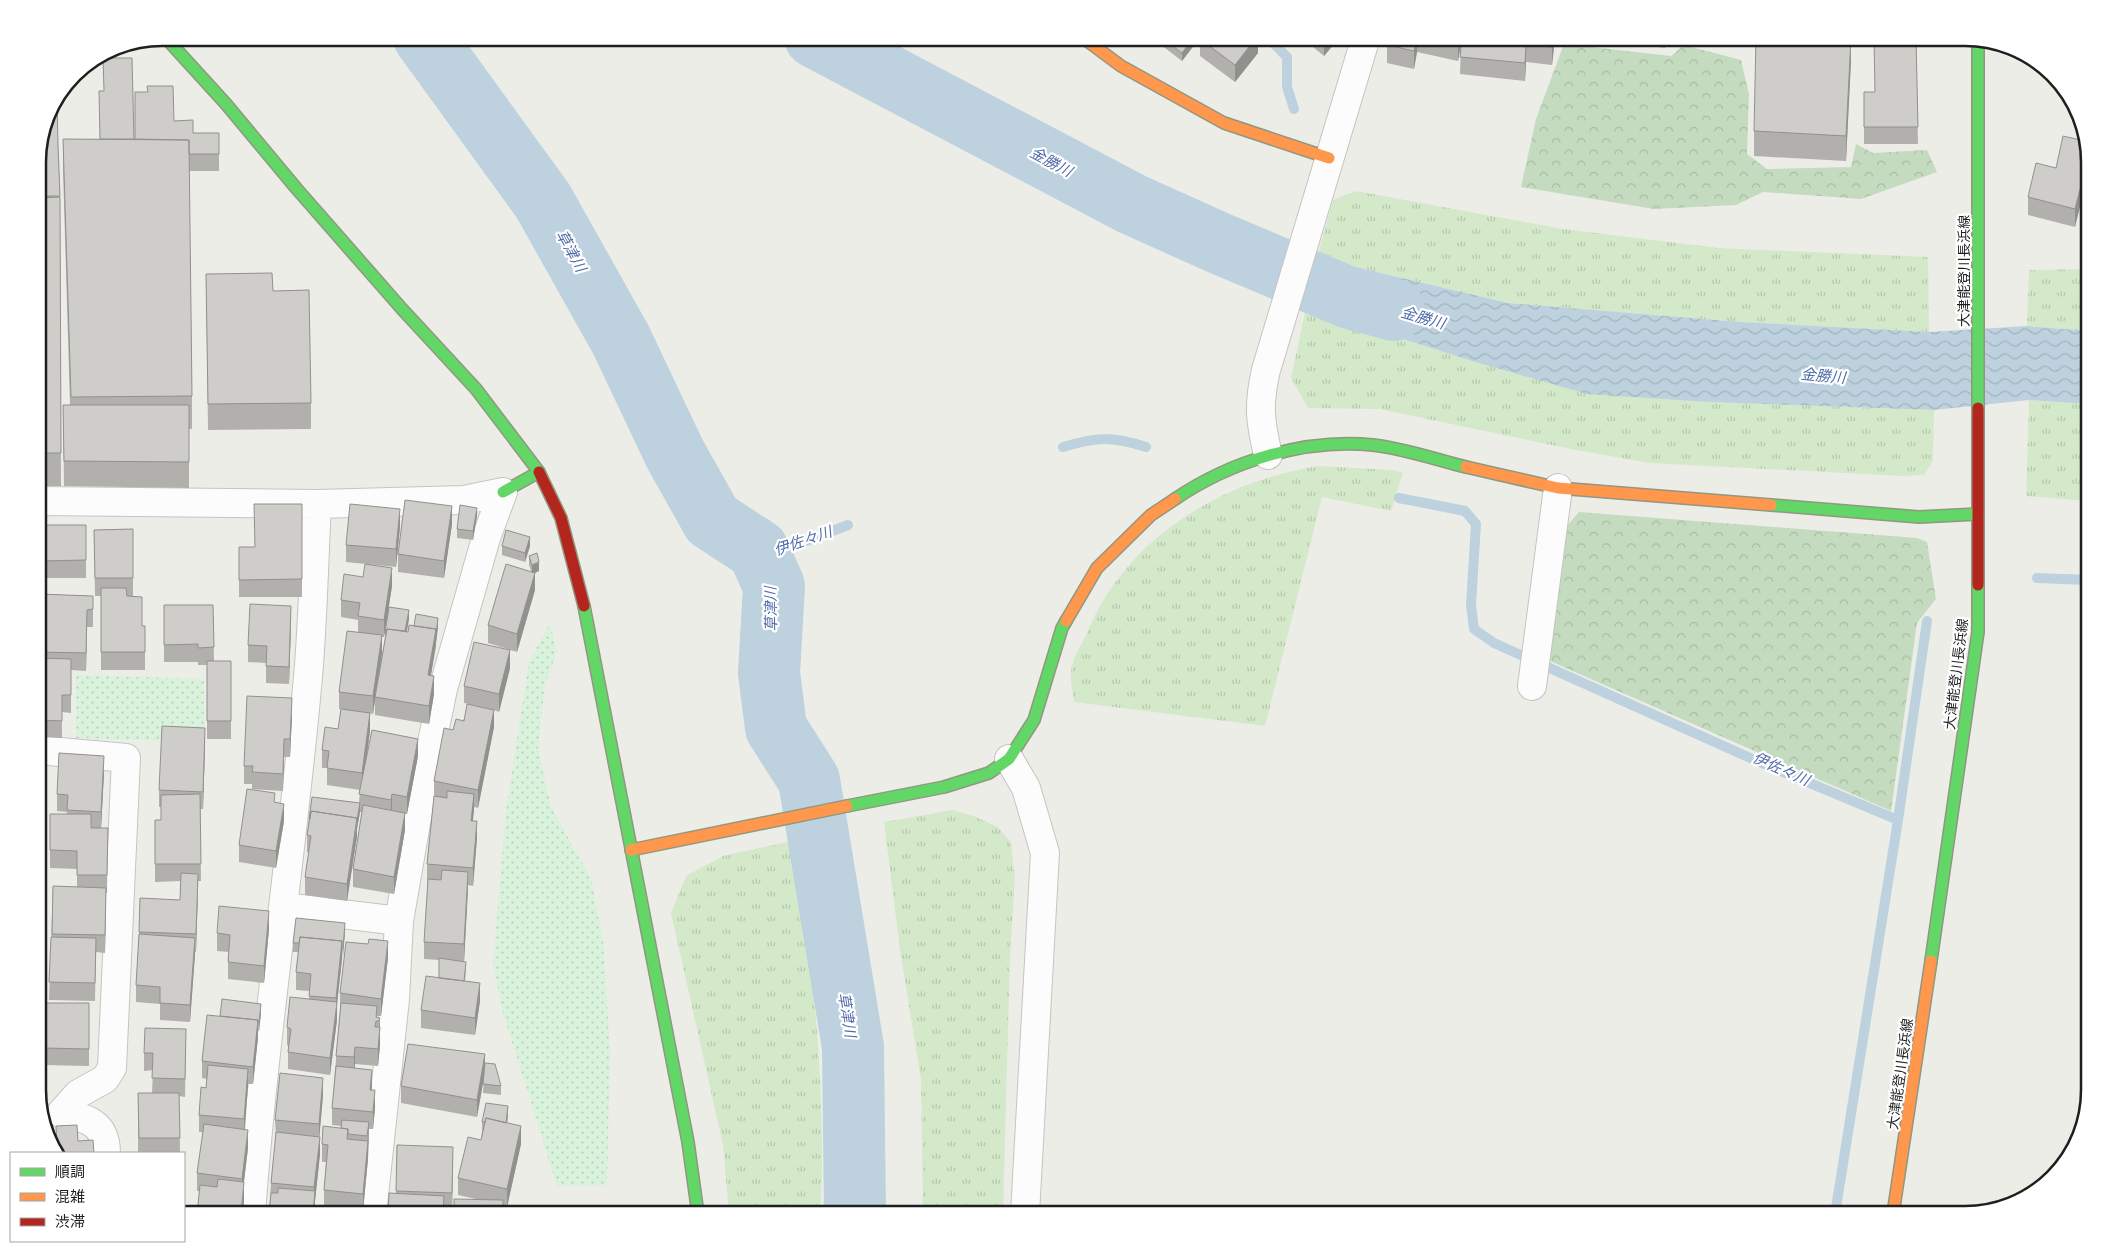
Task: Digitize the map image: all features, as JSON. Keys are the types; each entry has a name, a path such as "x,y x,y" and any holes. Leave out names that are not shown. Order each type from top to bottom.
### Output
{"street":[{"path":"172,46 226,104 296,188 402,309 476,389 538,472 561,518 582,597 632,850 688,1142 697,1206"},
{"path":"1093,46 1122,66 1224,123 1326,167"},
{"path":"1268,455 1260,423 1260,396 1266,370 1364,46"},
{"name":"大津能登川長浜線","path":"1893,1206 1907,1127 1978,632 1978,47"},
{"path":"632,850 944,787 989,773 1009,759 1034,720 1062,628 1097,568 1151,514 1194,486 1268,455 1328,444 1374,445 1558,488 1920,517 1978,514"},
{"path":"46,501 317,504 464,500 503,492 538,472"},
{"path":"1532,686 1558,488"},
{"path":"373,1206 395,999 399,921 420,800 443,689 486,538 503,492"},
{"path":"252,1206 266,1049 284,907 308,676 317,504"},
{"path":"46,751 126,758 112,1068 104,1079 78,1094 52,1115"},
{"path":"1009,759 1026,788 1045,853 1025,1206"},
{"path":"284,907 399,921"},
{"path":"52,1115 85,1118 96,1126 102,1135 106,1152"}],"green space":[{"path":"1563,46 1582,46 1671,56 1683,46 1688,46 1741,60 1749,94 1747,154 1767,169 1851,167 1856,144 1873,153 1927,150 1937,172 1861,199 1763,192 1736,205 1654,209 1521,187 1536,119"},
{"path":"1356,191 1563,229 1719,248 1928,257 1929,332 1740,322 1508,303 1317,258 1333,200"},
{"path":"2081,269 2081,330 2027,326 2029,270"},
{"path":"1306,308 1472,361 1709,402 1934,410 1933,461 1924,475 1903,476 1650,463 1576,450 1379,409 1308,408 1291,378"},
{"path":"2029,400 2081,403 2081,500 2026,496"},
{"path":"1318,466 1393,470 1403,473 1391,511 1322,497 1265,726 1074,702 1071,683 1073,662 1104,599 1126,569 1151,543 1180,520 1212,501 1246,485"},
{"path":"1579,512 1917,538 1927,542 1936,599 1917,623 1891,811 1550,661 1566,527"},
{"path":"550,624 557,651 545,684 538,749 551,807 591,878 604,946 610,1054 607,1185 557,1186 502,1010 493,963 506,811 529,661"},
{"path":"76,675 204,679 205,742 76,738"},
{"path":"953,810 976,817 998,827 1011,843 1015,878 1010,956 1003,1206 923,1206 921,1080 900,950 884,822"},
{"path":"792,841 809,953 817,1029 822,1151 820,1206 728,1206 723,1145 671,913 686,876 723,856"}],"water":[{"path":"1317,258 1508,303 1740,322 1929,332 2027,326 2081,330 2081,403 2029,400 1934,410 1709,402 1587,394 1472,361 1306,308"}],"building":[{"path":"1173,46 1187,46 1182,53"},
{"path":"1209,46 1250,46 1235,65"},
{"path":"1392,46 1415,46 1414,51"},
{"path":"1461,46 1526,46 1525,63 1460,57"},
{"path":"1756,46 1851,46 1846,136 1754,131"},
{"path":"1874,46 1916,46 1918,127 1864,127 1864,92 1875,92"},
{"path":"112,58 132,58 134,139 100,139 99,91 104,91 103,63"},
{"path":"147,86 173,86 174,121 193,120 193,133 219,133 219,154 189,154 189,140 135,139 135,92 148,92"},
{"path":"57,113 58,145 60,196 46,196 48,140"},
{"path":"2063,136 2079,140 2081,185 2075,209 2028,197 2036,163 2056,168"},
{"path":"63,139 189,140 192,396 71,397"},
{"path":"60,197 61,453 46,453 46,198"},
{"path":"272,273 273,291 309,290 311,403 208,404 206,274"},
{"path":"63,405 189,405 189,462 64,461"},
{"path":"405,500 452,506 444,561 398,554"},
{"path":"254,504 302,504 302,579 239,580 239,547 255,547"},
{"path":"350,504 400,509 396,549 346,545"},
{"path":"460,505 477,508 473,531 457,529"},
{"path":"46,525 86,525 86,560 46,561"},
{"path":"133,529 133,578 95,578 94,530"},
{"path":"506,530 530,537 525,553 502,546"},
{"path":"537,553 539,562 532,565 529,556"},
{"path":"365,564 392,568 384,620 358,616 360,603 341,600 344,574 363,577"},
{"path":"506,564 535,573 517,634 488,625"},
{"path":"101,588 126,588 127,596 142,597 142,626 145,626 145,652 101,652"},
{"path":"46,594 93,596 93,609 87,610 86,653 46,652"},
{"path":"250,604 291,606 289,667 266,666 267,646 248,645"},
{"path":"164,605 213,605 214,647 198,648 198,644 164,645"},
{"path":"389,607 409,610 405,631 387,629 385,633"},
{"path":"416,614 438,618 436,635 436,629 414,626"},
{"path":"409,625 436,629 428,675 434,676 429,706 375,697 387,629 408,632"},
{"path":"347,631 382,635 373,696 339,692"},
{"path":"474,642 510,650 499,694 464,686"},
{"path":"46,658 71,659 71,695 62,695 62,721 46,720"},
{"path":"207,661 231,661 231,721 207,721"},
{"path":"247,696 292,698 290,739 284,739 283,774 252,772 253,766 244,766"},
{"path":"467,704 494,710 478,790 434,781 444,728 453,730 456,719 464,721"},
{"path":"341,709 370,713 362,773 327,768 329,751 322,750 325,727 338,729"},
{"path":"162,726 205,728 203,792 159,790"},
{"path":"372,730 418,739 407,797 392,794 391,800 359,794"},
{"path":"59,753 104,756 101,812 67,810 68,795 57,794"},
{"path":"247,789 275,793 274,802 284,804 276,851 239,845"},
{"path":"447,791 474,794 471,821 477,821 473,868 427,864 434,796 447,798"},
{"path":"200,794 201,864 155,864 155,820 161,820 161,795"},
{"path":"312,797 360,803 357,820 357,818 311,811 309,819"},
{"path":"363,805 405,813 394,877 353,869"},
{"path":"311,811 357,818 347,884 305,877 311,836 307,835"},
{"path":"50,814 91,814 91,828 108,828 107,875 77,875 77,851 50,850"},
{"path":"442,870 468,872 464,944 424,942 428,879 441,880"},
{"path":"181,873 198,874 196,934 139,932 140,898 180,900"},
{"path":"53,886 106,888 105,935 52,934"},
{"path":"219,906 269,911 264,966 228,962 230,935 217,933"},
{"path":"296,918 345,923 343,948 342,941 300,937 299,943 293,943"},
{"path":"139,934 195,938 190,1005 160,1003 160,987 136,985"},
{"path":"51,937 96,938 95,983 49,982"},
{"path":"300,937 342,941 336,998 309,996 311,974 296,972"},
{"path":"369,939 388,941 381,999 340,993 346,942 368,944"},
{"path":"439,958 466,962 464,981 439,978"},
{"path":"426,976 480,983 475,1018 421,1010"},
{"path":"290,997 337,1002 330,1058 288,1052 291,1029 287,1027"},
{"path":"222,999 261,1004 259,1023 258,1020 220,1016"},
{"path":"46,1003 89,1003 89,1049 46,1048"},
{"path":"341,1003 377,1006 376,1017 380,1018 379,1021 376,1021 375,1027 380,1027 378,1049 355,1047 354,1057 336,1056"},
{"path":"207,1015 258,1020 253,1067 202,1061"},
{"path":"145,1028 186,1029 185,1079 152,1078 153,1053 144,1053"},
{"path":"408,1044 485,1054 477,1100 401,1086"},
{"path":"485,1063 495,1064 501,1086 483,1084"},
{"path":"208,1065 248,1069 244,1119 199,1115 201,1087 206,1088"},
{"path":"336,1066 372,1070 370,1090 375,1090 373,1112 332,1108"},
{"path":"280,1073 323,1078 319,1124 275,1120"},
{"path":"138,1093 179,1093 180,1138 139,1138"},
{"path":"486,1103 508,1106 506,1123 486,1118 485,1122 482,1122"},
{"path":"486,1118 521,1126 507,1189 458,1178 468,1137 481,1140"},
{"path":"342,1120 369,1122 367,1136 348,1134 348,1129 341,1128"},
{"path":"204,1124 248,1130 242,1179 197,1173"},
{"path":"77,1125 78,1141 93,1140 94,1152 65,1152 56,1137 56,1126"},
{"path":"323,1126 348,1129 347,1139 368,1141 363,1194 324,1190 328,1145 322,1144"},
{"path":"276,1132 320,1137 314,1187 271,1183"},
{"path":"397,1145 453,1147 452,1193 396,1191"},
{"path":"218,1179 244,1182 242,1206 198,1206 200,1185 217,1187"},
{"path":"278,1188 315,1191 314,1206 270,1206 271,1193 278,1193"},
{"path":"389,1193 444,1196 443,1206 388,1206"},
{"path":"454,1199 503,1200 503,1206 454,1206"}],"waterway":[{"name":"草津川","path":"431,46 543,201 621,340 675,454 712,520 758,550 774,586 769,673 776,728 809,780 853,1047 855,1206"},
{"name":"金勝川","path":"832,46 1132,204 1347,297 1394,310"},
{"name":"伊佐々川","path":"1276,46 1287,57 1287,87 1294,109"},
{"name":"伊佐々川","path":"1063,447 1085,441 1104,439 1123,441 1146,447"},
{"name":"伊佐々川","path":"1399,498 1465,511 1476,524 1471,605 1474,629 1494,643 1757,761 1898,820 1836,1206"},
{"name":"伊佐々川","path":"758,550 772,554 848,525"},
{"path":"2037,578 2081,580"},
{"path":"1898,820 1927,621"}],"traffic: fast":[{"path":"173,46 226,104 296,188 402,309 476,389 539,472 503,492"},
{"path":"1978,47 1978,408"},
{"path":"1175,499 1197,485 1244,463 1295,449 1321,445 1373,445 1408,451 1466,467"},
{"path":"1771,505 1919,517 1978,514"},
{"path":"1931,961 1978,632 1978,585"},
{"path":"584,606 688,1142 697,1206"},
{"path":"847,806 944,787 989,773 1009,759 1034,720 1062,628 1066,621"}],"traffic: slow":[{"path":"1094,46 1121,66 1224,123 1329,158"},
{"path":"1466,467 1558,488 1771,505"},
{"path":"1066,621 1097,568 1151,515 1175,499"},
{"path":"631,850 847,806"},
{"path":"1894,1206 1931,961"}],"traffic: jam":[{"path":"1978,408 1978,585"},
{"path":"539,472 561,518 584,606"}]}
